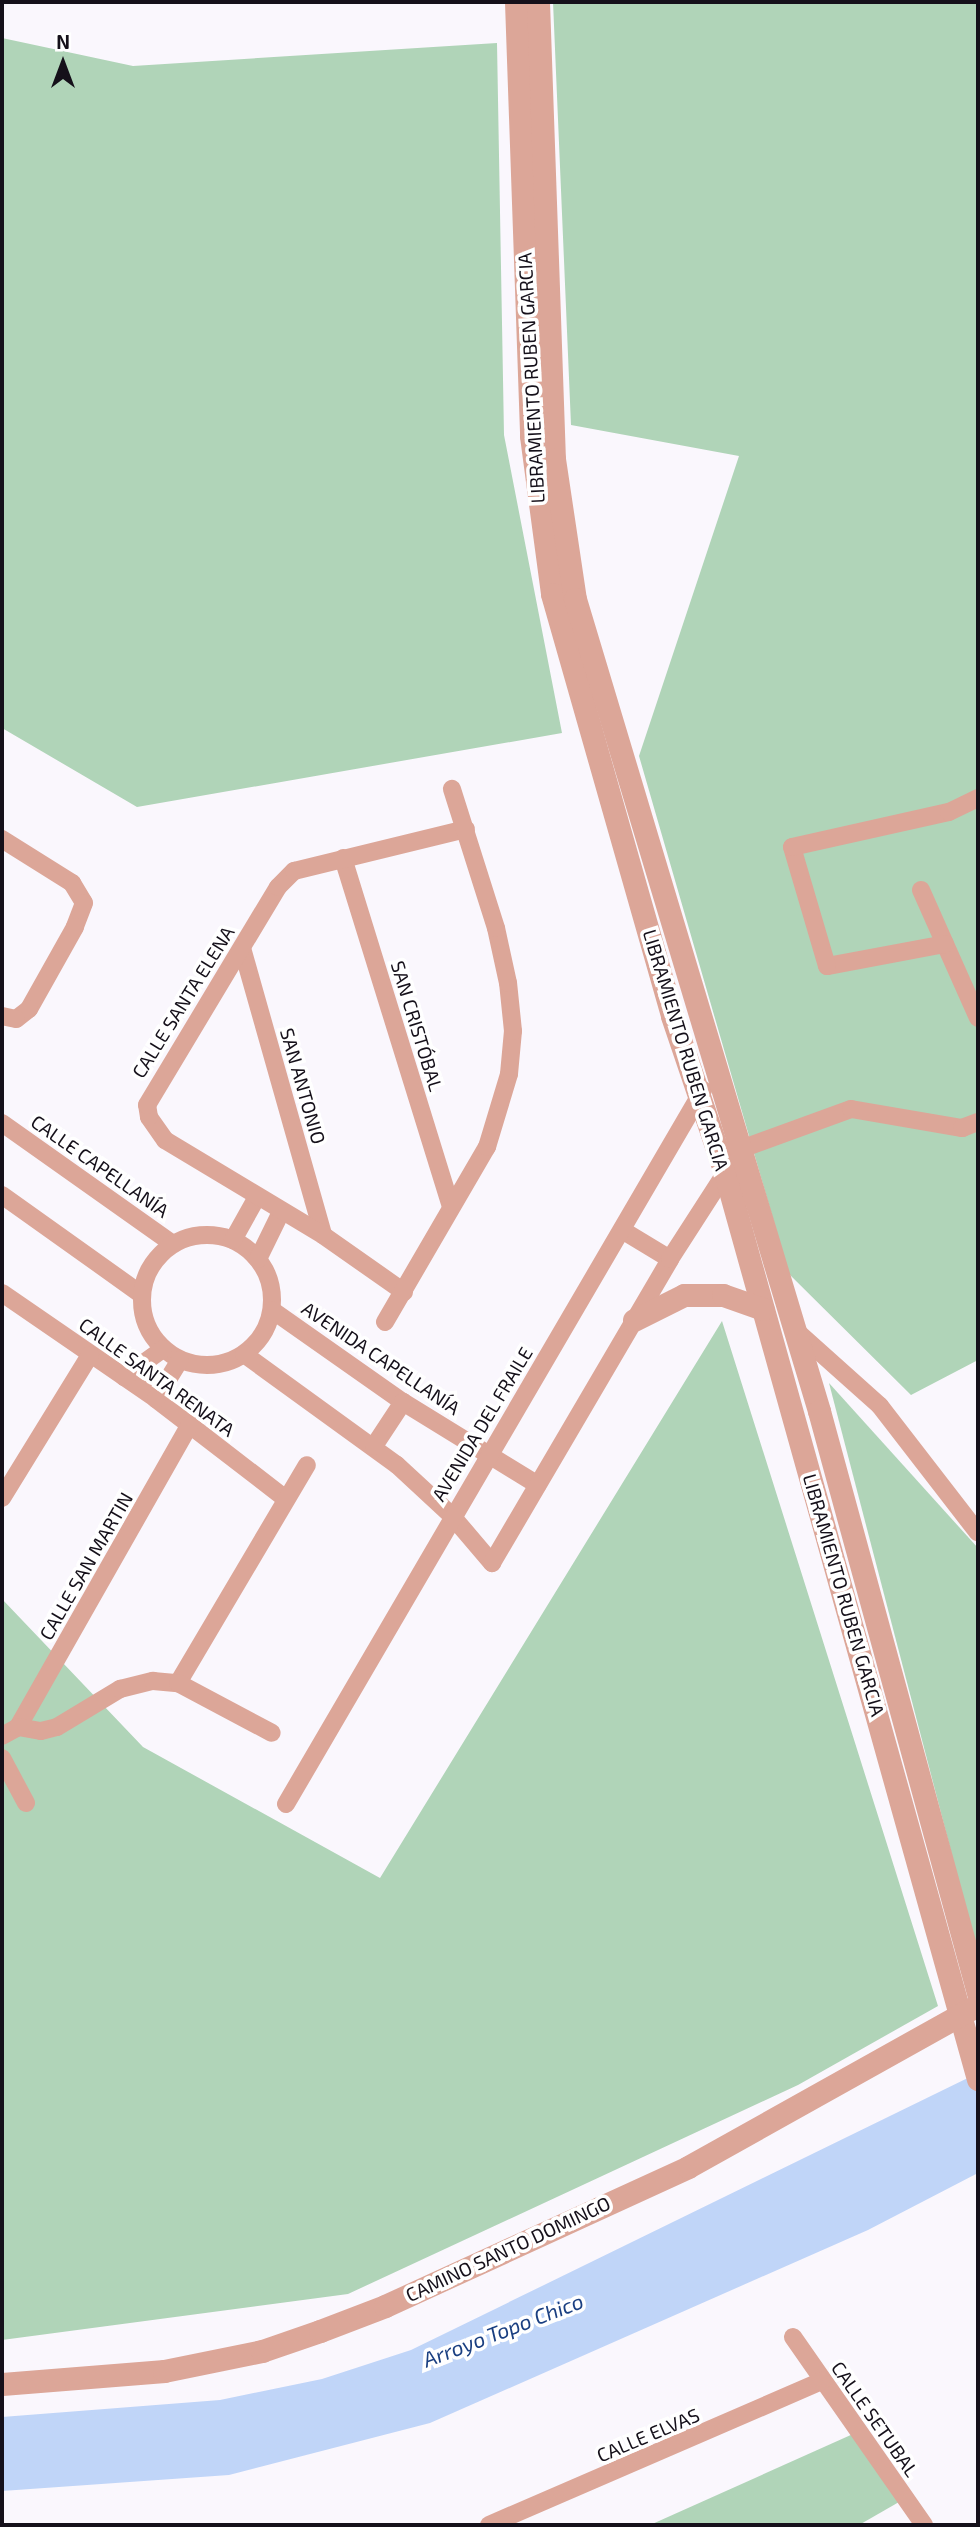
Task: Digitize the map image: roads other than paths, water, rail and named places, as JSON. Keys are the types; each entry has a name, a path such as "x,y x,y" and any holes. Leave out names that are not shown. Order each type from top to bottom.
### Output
{"street":[{"name":"LIBRAMIENTO RUBEN GARCIA","path":"516,2 531,436 544,555 563,636 672,1016 725,1173 978,2079"},
{"name":"LIBRAMIENTO RUBEN GARCIA","path":"538,2 561,523 583,628 718,1066 978,1993"},
{"path":"385,1322 487,1147 503,1105 513,1031 496,928 452,789"},
{"path":"945,944 827,966 792,847 949,812 978,798"},
{"name":"CALLE SANTA ELENA","path":"404,1292 323,1235 164,1140 149,1117 147,1105 278,887 294,871 466,829"},
{"path":"2,839 72,884 83,897 82,914 29,1009 9,1017"},
{"name":"SAN CRISTÓBAL","path":"343,858 451,1207"},
{"path":"921,890 978,1018"},
{"name":"SAN ANTONIO","path":"242,948 323,1235"},
{"name":"AVENIDA DEL FRAILE","path":"286,1804 452,1516 718,1066"},
{"path":"244,1354 374,1446 452,1516 492,1563 670,1259 741,1149 851,1109 962,1128 978,1122"},
{"name":"CALLE CAPELLANÍA","path":"2,1123 173,1244"},
{"path":"2,1195 141,1294"},
{"path":"233,1240 257,1197"},
{"path":"258,1259 281,1212"},
{"path":"622,1230 670,1259"},
{"path":"202,1236 233,1240 258,1259 272,1292 272,1310 258,1342 244,1354 224,1363 202,1366 180,1360 163,1349 142,1314 141,1294 152,1265 173,1244 202,1236"},
{"name":"CALLE SANTA RENATA","path":"2,1293 156,1399 286,1499"},
{"path":"634,1320 684,1295 723,1295 763,1309"},
{"name":"AVENIDA CAPELLANÍA","path":"272,1310 402,1402 538,1485"},
{"path":"793,1328 872,1397 978,1533"},
{"path":"124,1377 163,1349"},
{"path":"2,1498 90,1355"},
{"path":"156,1399 180,1360"},
{"path":"374,1446 402,1402"},
{"name":"CALLE SAN MARTIN","path":"19,1727 190,1424"},
{"path":"178,1683 307,1465"},
{"path":"2,1736 19,1727 41,1731 57,1727 133,1684 178,1683 272,1733"},
{"path":"2,1758 26,1803"},
{"name":"CAMINO SANTO DOMINGO","path":"2,2384 120,2377 217,2362 274,2347 385,2306 688,2167 769,2125 961,2015"},
{"name":"CALLE SETUBAL","path":"793,2337 924,2525"},
{"name":"CALLE ELVAS","path":"489,2525 822,2381"}],"water":[{"name":"Arroyo Topo Chico","path":"978,2073 978,2173 868,2230 430,2423 229,2475 2,2491 2,2417 220,2400 322,2379 411,2350"}]}
